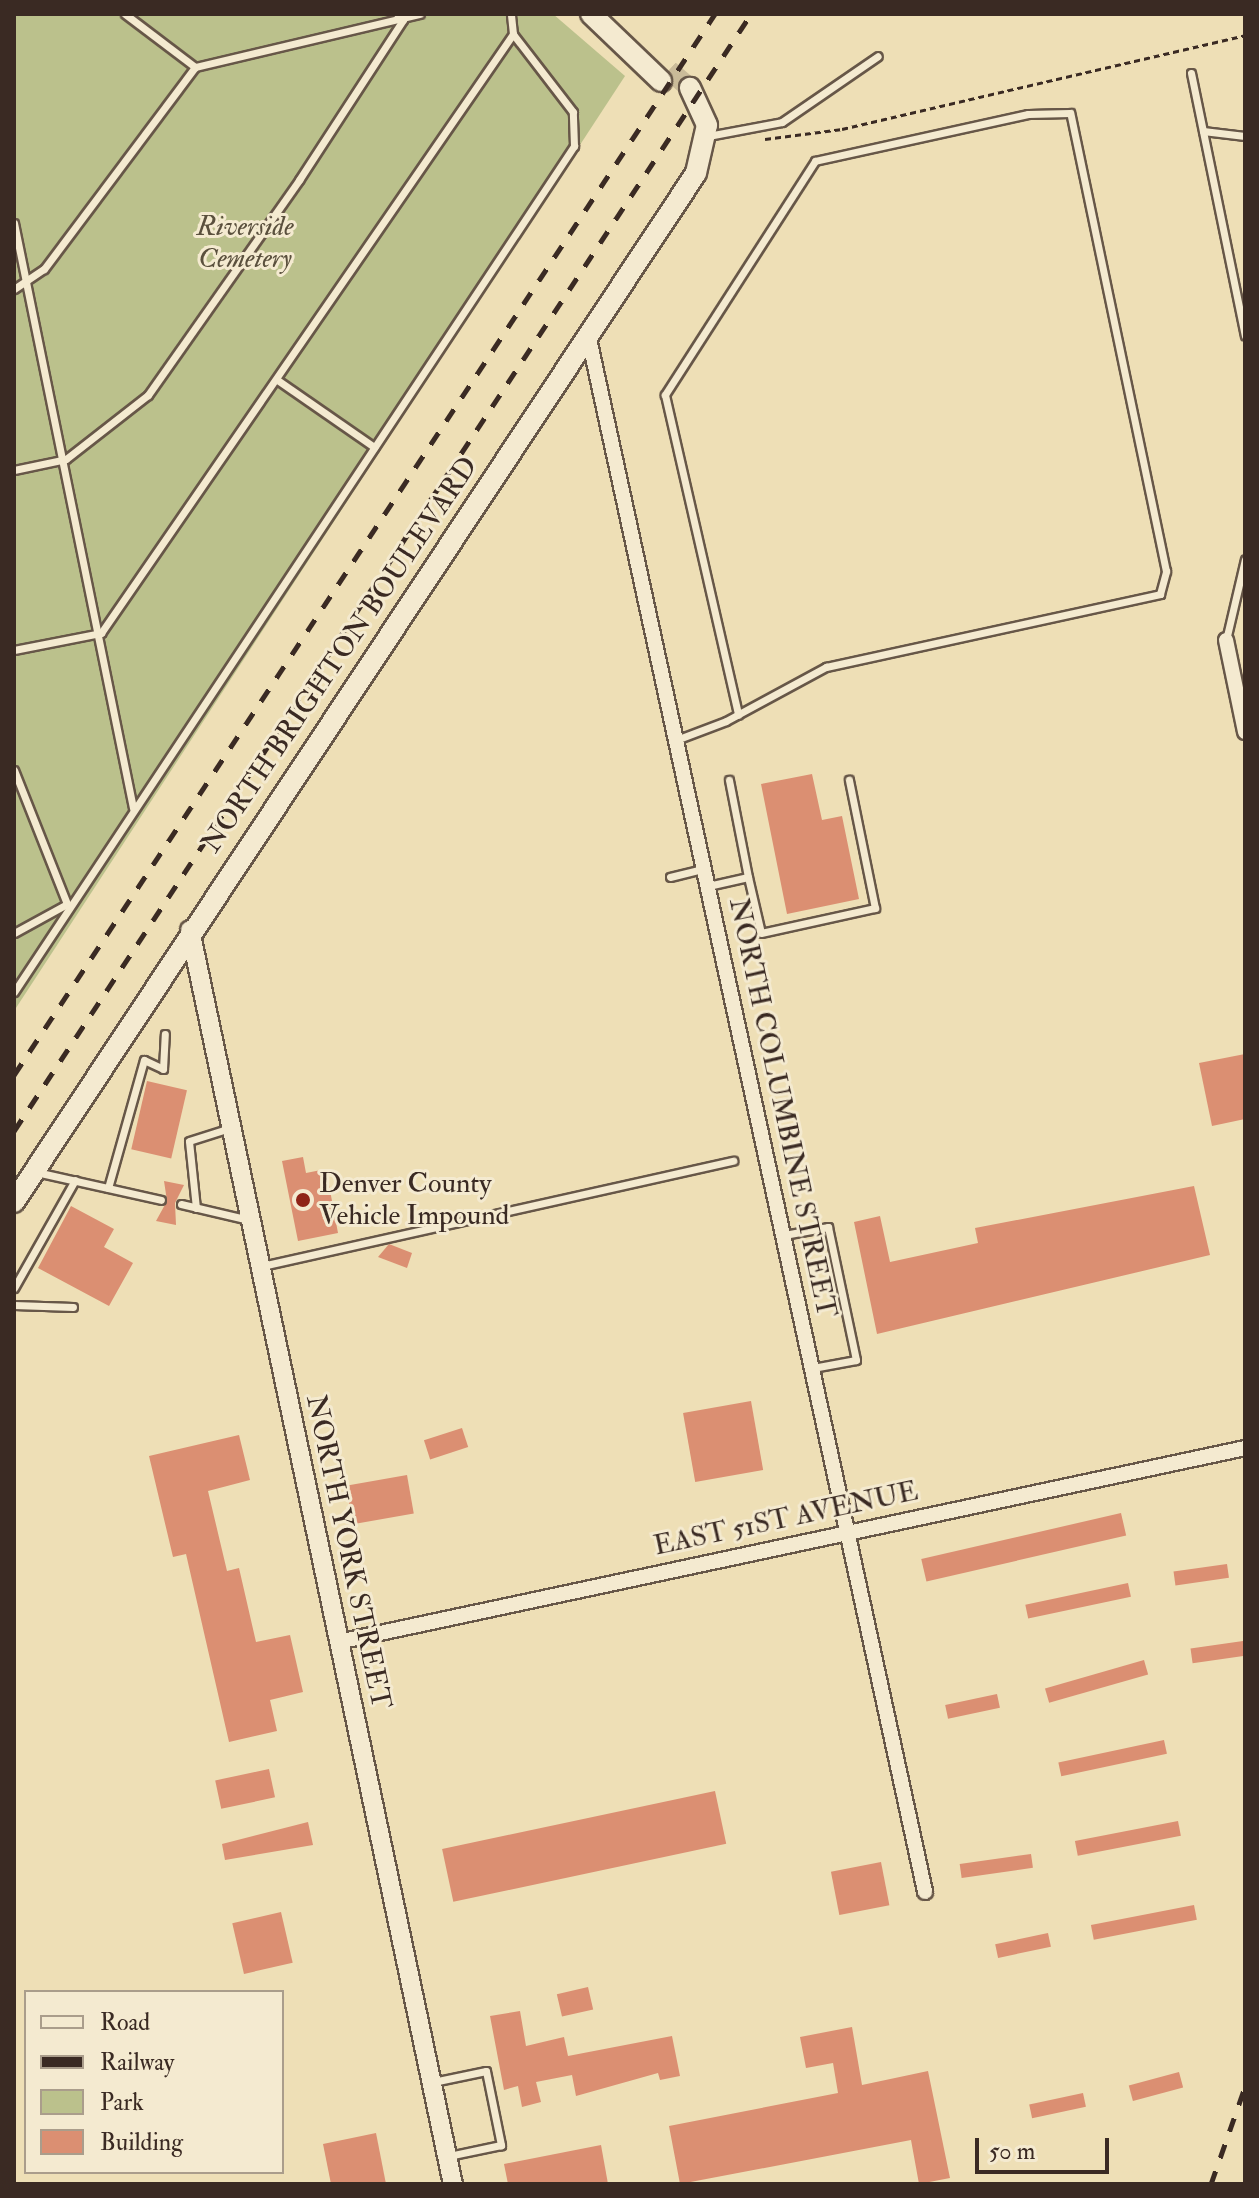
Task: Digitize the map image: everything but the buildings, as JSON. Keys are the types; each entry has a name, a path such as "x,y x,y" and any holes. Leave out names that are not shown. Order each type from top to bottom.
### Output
{"main road":[{"path":"595,18 665,75"},
{"path":"686,94 703,108 708,136"},
{"name":"NORTH BRIGHTON BOULEVARD","path":"14,1202 190,930 692,181 708,136"}],"street":[{"name":"NORTH COLUMBINE STREET","path":"588,334 925,1892"},
{"path":"1226,640 1245,732"},
{"name":"NORTH YORK STREET","path":"190,930 453,2184"},
{"name":"EAST 51ST AVENUE","path":"338,1642 1245,1448"}],"lane":[{"path":"125,14 195,67"},
{"path":"14,289 27,287 195,67 420,14"},
{"path":"14,992 67,904 574,146 576,121 567,100 513,34 511,14"},
{"path":"14,470 66,459 148,395 195,336 400,17"},
{"path":"14,650 101,633 279,381 513,34"},
{"path":"708,136 747,133 782,122 878,56"},
{"path":"1191,73 1245,336"},
{"path":"676,740 738,715 826,667 1160,594 1166,571 1070,113 1028,114 815,161 665,395 738,715"},
{"path":"1203,131 1245,136"},
{"path":"14,223 66,459 133,808"},
{"path":"279,381 374,447"},
{"path":"1226,640 1245,559"},
{"path":"14,770 67,904"},
{"path":"729,780 761,933 875,908 849,780"},
{"path":"670,877 704,869"},
{"path":"708,886 748,877"},
{"path":"14,933 67,904"},
{"path":"108,1188 144,1060 163,1069 165,1034"},
{"path":"196,1208 189,1141 232,1128"},
{"path":"260,1266 733,1161"},
{"path":"34,1171 161,1200"},
{"path":"14,1288 75,1180"},
{"path":"181,1204 251,1220"},
{"path":"784,1235 828,1227 856,1360 811,1369"},
{"path":"14,1305 73,1307"},
{"path":"431,2082 486,2071 501,2145 447,2156"}],"path":[{"path":"747,133 769,140 842,129 1245,35"}],"green space":[{"name":"Riverside Cemetery","path":"14,14 553,14 625,76 14,1011"}],"tunnel":[{"path":"669,70 690,88"}],"railway":[{"path":"14,1075 715,14"},
{"path":"14,1131 751,14"},
{"path":"1211,2184 1245,2087"}],"place":[{"name":"Denver County Vehicle Impound","path":"303,1200"}]}
